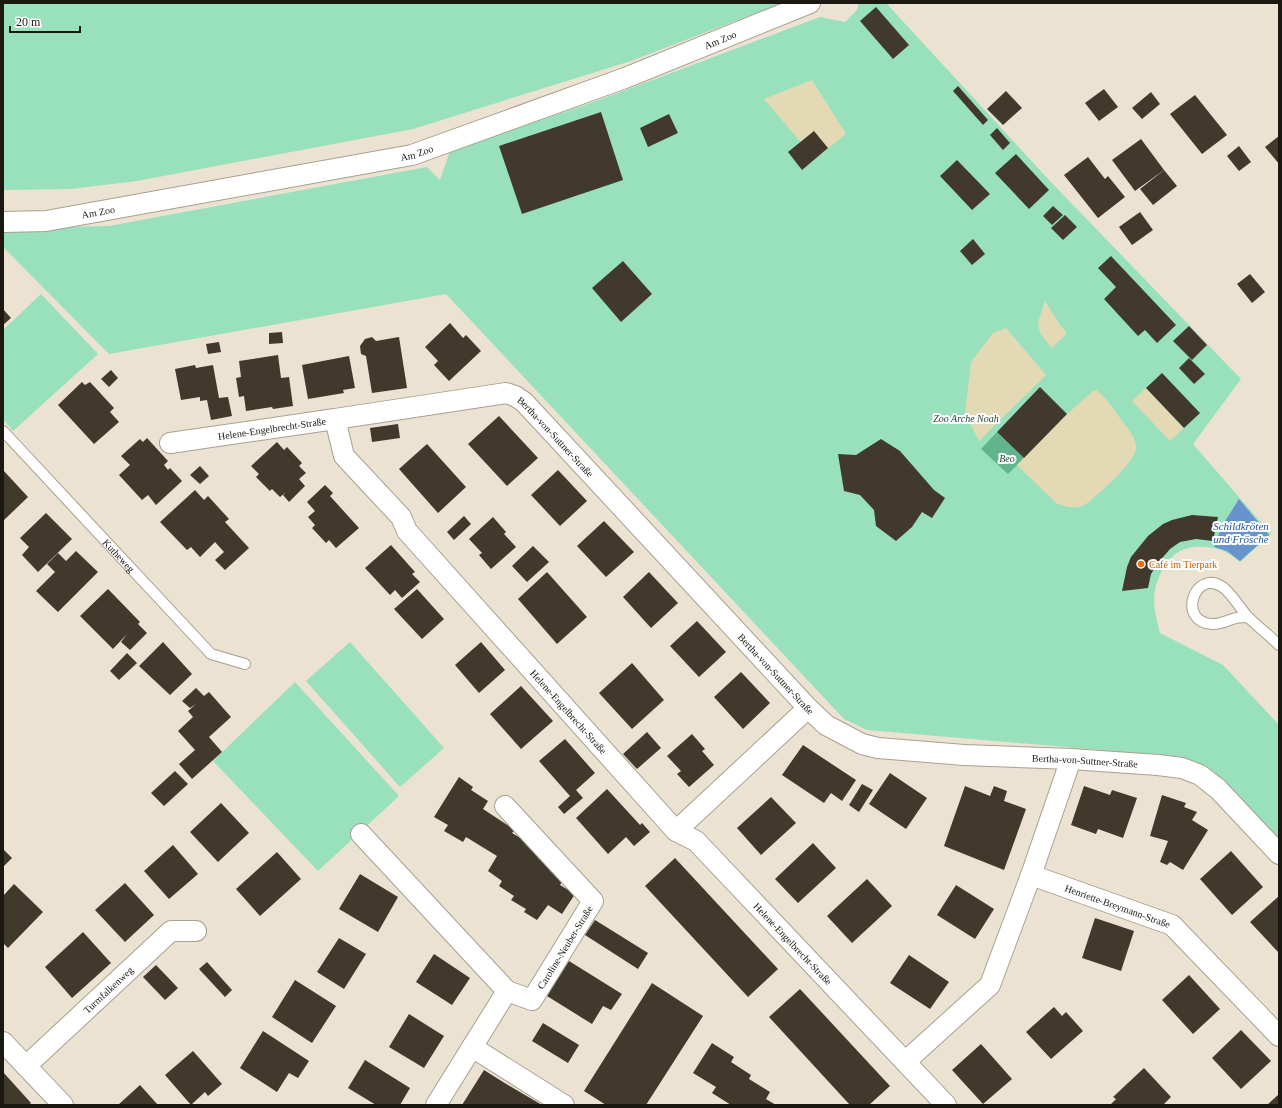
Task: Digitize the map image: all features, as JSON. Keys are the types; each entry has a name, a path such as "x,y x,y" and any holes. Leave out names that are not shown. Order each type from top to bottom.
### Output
{"street":[{"name":"Am Zoo","path":"3,222 46,221 412,155 625,78 810,3"},
{"name":"Bertha-von-Suttner-Straße","path":"335,419 506,393 515,396 524,402 808,708 826,725 862,744 878,748 964,755 1071,759 1182,768 1200,776 1218,789 1279,854"},
{"name":"Helene-Engelbrecht-Straße","path":"170,443 335,419 344,456 401,517 407,531 676,831 696,841 906,1061 946,1105"},
{"path":"676,831 808,708"},
{"path":"906,1061 990,985 1031,875 1071,759"},
{"name":"Caroline-Neuber-Straße","path":"361,834 507,991 532,1000 593,902 505,806"},
{"name":"Henriette-Breymann-Straße","path":"1031,875 1172,925 1279,1036"},
{"name":"Turmfalkenweg","path":"26,1066 172,931 196,931"},
{"path":"436,1105 507,991"},
{"path":"3,1042 63,1105"},
{"path":"472,1047 564,1105"}],"lane":[{"name":"Kutheweg","path":"3,431 211,654 245,664"},
{"path":"1248,617 1214,624 1205,623 1199,620 1194,613 1192,606 1193,598 1196,591 1201,586 1208,583 1215,583 1222,586 1248,617 1279,645"}],"green space":[{"path":"3,3 782,3 631,61 413,129 137,181 71,189 3,190"},
{"name":"Zoo Arche Noah","path":"859,3 886,3 1049,180 1241,379 1193,444 1271,534 1240,562 1229,554 1215,548 1193,547 1179,551 1167,563 1159,576 1154,596 1154,607 1160,633 1223,665 1279,725 1279,839 1221,778 1181,757 867,730 844,719 446,294 109,354 3,247 3,228 109,226 427,167 440,180 450,151 602,99 820,17 845,22 857,10"},
{"path":"41,294 98,354 13,431 3,419 3,330"},
{"name":"Beo","path":"997,432 1024,458 1008,474 981,449"},
{"path":"350,642 444,748 400,787 306,681"},
{"path":"295,682 399,796 318,871 213,761"}],"sand":[{"path":"812,80 846,134 815,159 764,99"},
{"path":"1045,301 1060,325 1067,333 1052,348 1042,335 1038,326"},
{"path":"1006,328 1046,375 979,441 965,413 971,362 993,333"},
{"path":"1146,388 1184,428 1170,441 1132,401"},
{"path":"1096,390 1109,403 1130,432 1136,443 1135,453 1117,476 1089,502 1085,505 1077,507 1065,506 1056,503 1017,465 1067,414"}],"water":[{"name":"Schildkröten und Frösche","path":"1239,499 1269,535 1240,561 1227,551 1214,547 1222,526"}],"building":[{"path":"876,7 909,45 893,59 860,21"},
{"path":"958,86 988,120 983,125 953,91"},
{"path":"1104,89 1118,107 1099,121 1085,103"},
{"path":"1006,91 1022,108 1003,125 987,109"},
{"path":"1151,92 1160,104 1142,119 1132,108"},
{"path":"1195,95 1227,135 1202,154 1170,114"},
{"path":"601,112 623,180 522,214 499,146"},
{"path":"669,114 678,133 648,147 640,128"},
{"path":"997,128 1010,143 1003,150 990,135"},
{"path":"814,131 828,148 802,170 788,152"},
{"path":"1279,136 1279,164 1265,147"},
{"path":"1141,139 1164,170 1135,191 1112,160"},
{"path":"1239,146 1251,162 1239,171 1227,156"},
{"path":"1016,154 1049,190 1029,209 995,173"},
{"path":"1088,157 1105,179 1108,176 1125,197 1098,218 1064,175"},
{"path":"957,160 990,194 972,210 940,176"},
{"path":"1164,170 1177,186 1153,205 1140,189"},
{"path":"1053,206 1063,215 1052,225 1043,216"},
{"path":"1140,212 1153,230 1132,245 1119,227"},
{"path":"1065,215 1077,227 1063,240 1051,228"},
{"path":"973,239 985,254 972,265 960,251"},
{"path":"1111,256 1176,325 1157,343 1145,330 1138,336 1104,299 1116,287 1098,268"},
{"path":"623,261 652,294 621,322 592,288"},
{"path":"1250,274 1265,292 1252,303 1237,284"},
{"path":"3,309 11,318 3,325"},
{"path":"450,323 463,338 466,335 481,351 449,381 434,365 438,361 425,347"},
{"path":"1189,326 1207,345 1192,360 1173,341"},
{"path":"282,332 283,343 269,344 269,333"},
{"path":"372,337 376,341 399,337 407,388 372,393 366,356 361,354 360,346 365,339"},
{"path":"219,342 221,352 208,354 206,344"},
{"path":"278,355 281,378 289,377 293,406 273,409 272,407 246,411 244,396 239,397 236,378 241,377 239,361"},
{"path":"349,356 355,388 343,390 344,393 308,399 302,365"},
{"path":"1189,358 1205,374 1194,384 1179,368"},
{"path":"195,365 196,368 213,365 219,398 228,397 232,416 211,420 207,400 200,401 200,397 181,400 175,369"},
{"path":"111,370 118,378 109,387 101,379"},
{"path":"1162,373 1200,413 1184,428 1146,388"},
{"path":"82,382 85,385 90,382 114,408 110,412 119,422 94,444 58,405"},
{"path":"1040,387 1067,414 1024,458 997,432"},
{"path":"499,416 538,458 507,486 468,444"},
{"path":"398,424 400,438 372,442 370,428"},
{"path":"147,438 168,461 164,465 168,470 170,468 182,481 156,505 148,495 142,500 119,475 130,465 121,456 140,439 143,442"},
{"path":"881,439 900,451 934,490 945,498 932,518 922,512 912,527 896,541 876,526 874,510 860,495 844,491 838,454 856,455"},
{"path":"277,442 284,450 287,447 302,463 299,466 306,473 299,479 305,486 289,502 283,495 286,492 280,497 272,489 270,491 256,477 259,474 251,466"},
{"path":"427,444 466,487 438,513 399,469"},
{"path":"200,466 209,476 200,484 190,475"},
{"path":"3,470 28,497 3,521"},
{"path":"558,470 587,501 560,526 531,495"},
{"path":"325,485 333,493 330,496 359,528 336,548 329,540 326,543 312,528 315,525 308,517 315,511 307,502"},
{"path":"195,490 204,500 208,496 229,519 225,522 249,548 225,570 215,560 224,552 215,542 200,557 191,547 187,550 160,522"},
{"path":"46,513 72,539 38,572 22,555 29,547 20,538"},
{"path":"1192,515 1218,517 1213,541 1196,539 1180,542 1170,549 1158,563 1151,574 1148,588 1122,591 1127,567 1131,557 1148,536 1163,524"},
{"path":"464,516 471,524 454,540 447,532"},
{"path":"493,517 506,532 504,534 516,547 491,569 479,555 482,553 469,539"},
{"path":"604,521 634,552 606,577 577,546"},
{"path":"391,545 415,572 412,574 420,582 402,598 395,590 390,595 365,568"},
{"path":"533,546 549,562 527,582 512,566"},
{"path":"76,551 98,572 58,612 36,591 55,572 47,564 58,553 66,561"},
{"path":"547,572 587,617 557,644 518,599"},
{"path":"649,572 678,603 651,628 623,597"},
{"path":"108,589 140,622 138,624 147,633 130,650 121,642 127,634 113,649 80,616"},
{"path":"417,589 444,619 422,639 394,609"},
{"path":"697,621 726,652 699,677 670,646"},
{"path":"163,642 192,674 170,695 139,666"},
{"path":"481,642 505,670 479,693 455,665"},
{"path":"127,653 137,663 119,680 110,671"},
{"path":"632,663 664,700 632,729 599,693"},
{"path":"741,672 770,703 743,729 714,697"},
{"path":"521,686 553,721 521,749 490,714"},
{"path":"196,688 204,696 209,692 231,717 209,737 222,752 192,779 179,764 195,750 178,731 193,717 188,711 196,704 190,708 182,701"},
{"path":"647,732 661,748 637,769 623,754"},
{"path":"692,734 705,749 702,751 714,765 689,787 677,774 681,771 667,756"},
{"path":"565,739 595,773 576,790 583,798 564,814 558,807 570,796 539,761"},
{"path":"803,745 856,780 842,801 831,793 824,803 782,775"},
{"path":"175,771 188,784 164,806 151,793"},
{"path":"890,773 927,798 906,829 869,804"},
{"path":"459,777 473,787 471,790 488,801 483,809 515,830 512,833 527,842 526,845 540,854 538,858 552,868 550,871 563,880 560,885 575,894 562,914 548,905 537,920 524,912 526,909 511,900 514,896 499,886 502,881 488,871 497,856 466,837 463,842 444,831 448,825 434,817"},
{"path":"862,784 873,790 859,812 849,805"},
{"path":"965,786 990,796 994,786 1007,791 1004,801 1026,809 1004,870 944,846"},
{"path":"1084,786 1110,795 1112,790 1137,798 1123,838 1098,829 1096,834 1071,825"},
{"path":"607,789 640,825 642,823 650,832 634,846 626,837 608,854 576,818"},
{"path":"1162,795 1186,803 1184,807 1197,812 1192,820 1208,830 1183,870 1170,862 1167,865 1160,862 1168,841 1150,836"},
{"path":"771,797 796,823 761,855 737,828"},
{"path":"221,803 249,833 218,862 190,832"},
{"path":"813,843 836,868 798,903 775,879"},
{"path":"173,845 198,874 169,899 144,871"},
{"path":"3,849 12,858 3,867"},
{"path":"1231,851 1263,887 1232,915 1200,879"},
{"path":"277,852 301,879 260,916 236,889"},
{"path":"675,858 778,969 748,997 645,886"},
{"path":"360,874 398,897 378,932 339,909"},
{"path":"867,879 892,906 852,943 827,916"},
{"path":"125,883 154,915 125,942 95,910"},
{"path":"14,884 43,912 8,948 3,943 3,896"},
{"path":"956,885 994,909 975,939 937,915"},
{"path":"1279,896 1279,953 1250,922"},
{"path":"1095,918 1134,931 1121,971 1082,958"},
{"path":"595,920 648,953 638,969 585,935"},
{"path":"83,932 111,963 72,998 45,967"},
{"path":"339,938 366,954 344,989 317,972"},
{"path":"434,954 470,978 452,1005 416,982"},
{"path":"909,955 949,982 930,1009 890,983"},
{"path":"569,961 622,994 611,1010 603,1006 592,1024 547,996"},
{"path":"207,962 232,990 225,997 199,969"},
{"path":"156,965 178,988 165,1000 143,977"},
{"path":"1189,975 1220,1009 1193,1034 1162,1000"},
{"path":"295,980 336,1006 312,1043 272,1017"},
{"path":"652,983 703,1016 646,1105 606,1105 584,1091"},
{"path":"800,989 890,1086 869,1105 850,1105 769,1017"},
{"path":"1054,1007 1062,1016 1066,1012 1083,1031 1051,1059 1026,1032"},
{"path":"409,1014 444,1036 424,1068 389,1047"},
{"path":"543,1023 579,1045 568,1063 532,1041"},
{"path":"1241,1030 1271,1061 1241,1089 1212,1058"},
{"path":"263,1031 309,1061 298,1078 289,1073 277,1092 240,1068"},
{"path":"712,1043 734,1057 731,1062 751,1075 749,1079 770,1092 766,1099 776,1105 731,1105 712,1093 716,1087 693,1073"},
{"path":"981,1044 1012,1079 983,1104 952,1070"},
{"path":"193,1051 222,1084 208,1096 205,1092 191,1105 165,1075"},
{"path":"365,1060 410,1088 400,1105 376,1105 348,1088"},
{"path":"1144,1068 1171,1097 1163,1105 1110,1105 1116,1099 1113,1097"},
{"path":"484,1070 503,1082 542,1105 462,1105"},
{"path":"3,1072 31,1103 29,1105 3,1105"},
{"path":"140,1085 158,1105 118,1105"},
{"path":"1279,1094 1279,1105 1267,1105"}],"place":[{"name":"Café im Tierpark","path":"1141,564"}]}
